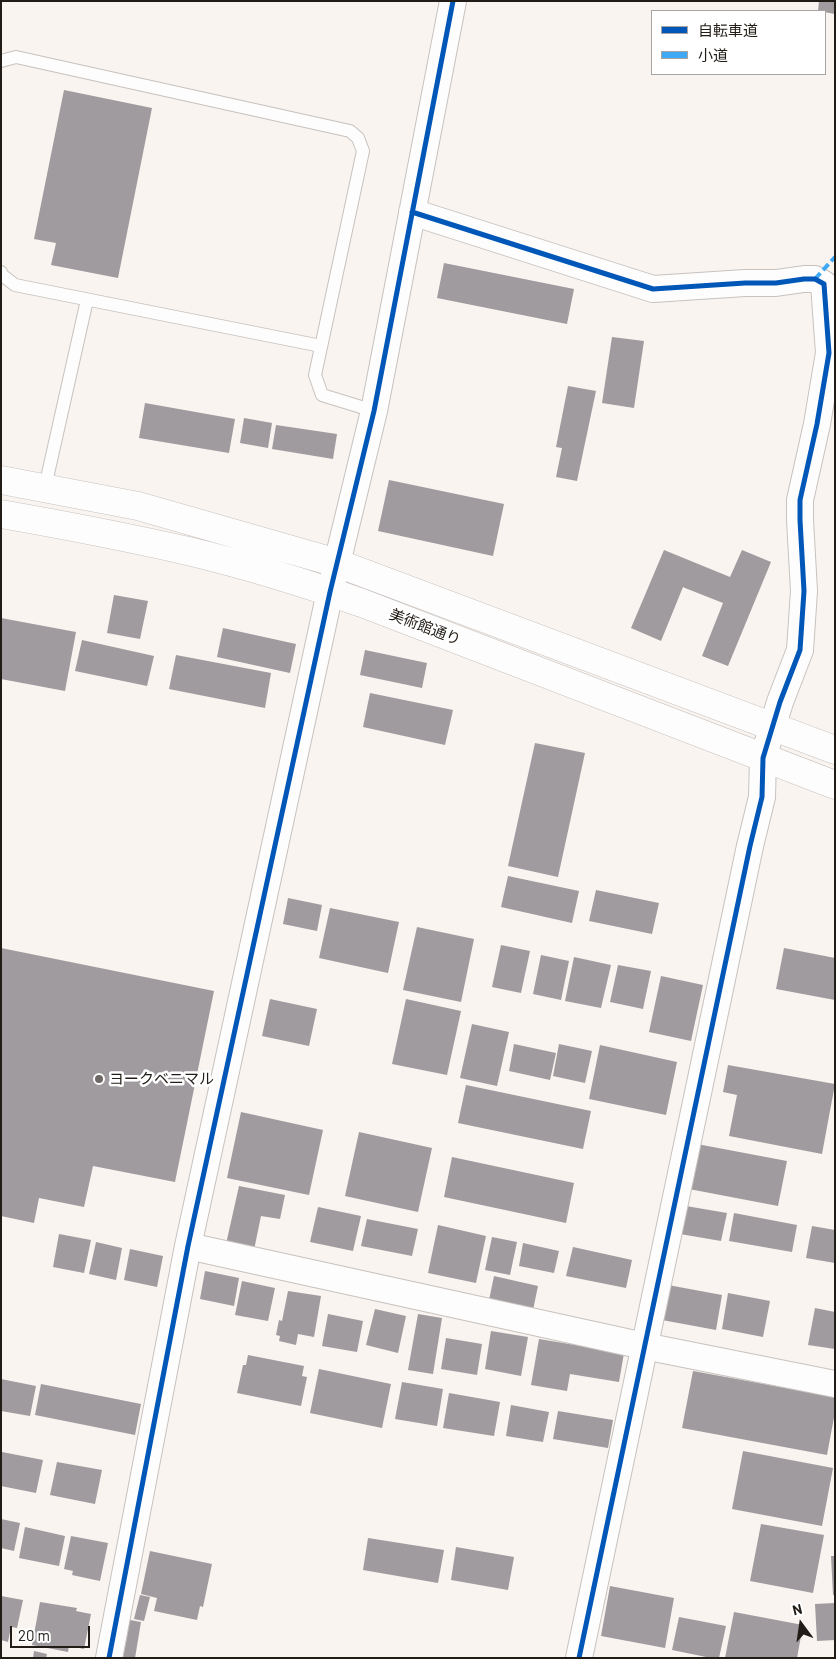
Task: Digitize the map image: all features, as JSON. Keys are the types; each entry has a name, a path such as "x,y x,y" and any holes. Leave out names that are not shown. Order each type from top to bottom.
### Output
{"street":[{"path":"109,1658 188,1246 330,592 374,411 453,1"},
{"path":"412,212 653,289 745,283 776,283 804,279 815,279 824,284 829,353 817,424 800,500 804,592 800,650 772,726 763,758 762,797 750,846 579,1658"},
{"name":"美術館通り","path":"1,480 138,506 337,563 835,750"},
{"name":"美術館通り","path":"1,514 80,528 189,552 301,582 362,602 835,786"},
{"path":"188,1246 644,1346 835,1384"}],"lane":[{"path":"1,61 16,58 350,131 358,138 363,151 314,375 322,394 374,411"},
{"path":"1,272 2,275 15,285 321,346"},
{"path":"45,487 87,300"}],"building":[{"path":"819,1 835,1 835,14 826,12 826,10 818,10"},
{"path":"64,90 152,108 118,278 51,265 56,243 34,239"},
{"path":"444,263 574,289 567,324 437,298"},
{"path":"612,337 644,341 634,408 602,403"},
{"path":"568,386 596,391 577,481 556,477 562,448 556,447"},
{"path":"145,403 235,419 229,453 139,438"},
{"path":"244,418 272,423 268,448 240,443"},
{"path":"276,425 337,434 333,459 272,449"},
{"path":"389,480 504,504 493,556 378,531"},
{"path":"664,550 730,577 742,550 771,562 728,666 702,656 723,603 683,587 661,641 631,628"},
{"path":"114,595 148,601 140,639 107,633"},
{"path":"1,618 76,632 65,691 1,679"},
{"path":"223,628 296,644 290,673 217,657"},
{"path":"82,640 154,656 147,686 75,671"},
{"path":"365,650 427,663 422,688 360,675"},
{"path":"176,655 271,673 265,708 169,689"},
{"path":"370,693 453,710 445,745 363,727"},
{"path":"535,743 585,753 558,877 508,866"},
{"path":"508,876 579,891 572,923 501,907"},
{"path":"596,890 659,903 652,934 589,921"},
{"path":"288,898 322,905 317,931 283,924"},
{"path":"330,908 399,922 388,973 319,958"},
{"path":"417,927 474,939 461,1002 403,990"},
{"path":"501,945 530,951 521,993 492,987"},
{"name":"ヨークベニマル","path":"1,948 214,991 175,1182 93,1166 84,1207 39,1198 34,1223 1,1216"},
{"path":"784,948 835,958 835,1000 776,989"},
{"path":"541,955 569,961 561,1000 533,994"},
{"path":"574,957 611,965 601,1008 565,1001"},
{"path":"618,965 651,971 643,1009 610,1002"},
{"path":"661,976 703,985 691,1041 649,1032"},
{"path":"270,999 317,1009 309,1046 262,1036"},
{"path":"406,999 461,1011 447,1075 392,1064"},
{"path":"472,1024 509,1032 497,1086 460,1078"},
{"path":"514,1044 556,1053 550,1080 509,1071"},
{"path":"559,1044 592,1051 585,1083 553,1076"},
{"path":"600,1045 677,1062 666,1115 589,1099"},
{"path":"728,1065 835,1084 822,1154 729,1136 737,1095 723,1092"},
{"path":"466,1085 591,1111 583,1149 458,1123"},
{"path":"241,1112 323,1130 309,1195 227,1178"},
{"path":"359,1132 432,1148 418,1212 345,1196"},
{"path":"697,1144 787,1161 778,1206 689,1189"},
{"path":"452,1157 574,1183 566,1223 444,1197"},
{"path":"239,1186 285,1195 280,1219 261,1216 254,1250 226,1244"},
{"path":"686,1206 727,1213 721,1241 680,1234"},
{"path":"318,1207 361,1216 353,1251 310,1242"},
{"path":"734,1213 797,1225 792,1252 729,1241"},
{"path":"367,1219 418,1229 412,1256 361,1246"},
{"path":"438,1225 486,1236 476,1283 428,1273"},
{"path":"812,1226 835,1230 835,1263 806,1258"},
{"path":"59,1234 91,1240 84,1273 53,1267"},
{"path":"492,1237 517,1242 510,1275 485,1270"},
{"path":"96,1242 122,1248 116,1280 89,1274"},
{"path":"523,1243 559,1251 554,1273 519,1266"},
{"path":"573,1247 632,1260 626,1288 566,1276"},
{"path":"130,1249 163,1256 157,1287 124,1280"},
{"path":"205,1271 239,1278 234,1306 200,1299"},
{"path":"494,1276 538,1286 533,1310 489,1300"},
{"path":"242,1281 275,1288 268,1321 235,1315"},
{"path":"668,1285 722,1295 716,1330 662,1320"},
{"path":"288,1291 321,1296 314,1337 298,1334 296,1345 279,1341 280,1336 276,1335 279,1320 282,1321"},
{"path":"728,1293 770,1301 763,1337 722,1329"},
{"path":"815,1308 835,1312 835,1349 808,1345"},
{"path":"375,1309 406,1316 398,1353 366,1345"},
{"path":"328,1314 363,1321 357,1352 322,1346"},
{"path":"418,1314 442,1318 433,1374 408,1370"},
{"path":"491,1331 528,1337 521,1376 485,1369"},
{"path":"446,1338 482,1344 477,1375 441,1369"},
{"path":"539,1339 624,1353 619,1382 570,1374 567,1391 531,1385"},
{"path":"248,1355 304,1366 302,1376 307,1377 301,1406 237,1393 243,1365 246,1365"},
{"path":"319,1369 391,1384 382,1428 310,1413"},
{"path":"693,1371 835,1397 835,1412 827,1455 682,1428"},
{"path":"1,1379 36,1386 30,1416 1,1411"},
{"path":"402,1382 443,1389 437,1426 395,1419"},
{"path":"41,1384 141,1404 135,1435 35,1415"},
{"path":"449,1393 500,1402 494,1436 443,1428"},
{"path":"511,1405 549,1412 543,1442 506,1436"},
{"path":"558,1411 613,1420 608,1448 553,1439"},
{"path":"743,1451 833,1468 822,1526 732,1509"},
{"path":"2,1452 43,1460 36,1493 1,1486"},
{"path":"57,1462 102,1470 95,1504 50,1495"},
{"path":"1,1519 20,1523 14,1551 1,1548"},
{"path":"761,1524 824,1535 813,1593 750,1581"},
{"path":"25,1527 65,1536 59,1566 19,1558"},
{"path":"71,1536 108,1543 100,1581 72,1575 73,1571 64,1569"},
{"path":"368,1538 444,1550 438,1583 363,1570"},
{"path":"456,1547 514,1557 508,1590 451,1580"},
{"path":"150,1551 212,1564 203,1607 200,1606 197,1620 154,1611 157,1598 141,1594"},
{"path":"831,1556 835,1556 835,1595 833,1595"},
{"path":"610,1586 674,1598 665,1648 601,1636"},
{"path":"140,1595 150,1597 144,1621 134,1619"},
{"path":"1,1596 23,1600 17,1628 11,1627 8,1642 1,1640"},
{"path":"40,1602 77,1608 76,1611 91,1614 84,1649 69,1646 68,1652 32,1645"},
{"path":"835,1603 835,1640 817,1641 815,1604"},
{"path":"734,1612 803,1625 797,1658 725,1658"},
{"path":"679,1617 726,1626 719,1658 672,1650"},
{"path":"130,1620 141,1622 135,1658 123,1658"},
{"path":"34,1651 47,1654 46,1658 33,1658"}],"marked path":[{"path":"815,279 835,257"}],"cycle path":[{"path":"109,1658 188,1246 330,592 374,411 453,1"},
{"path":"412,212 653,289 745,283 776,283 804,279 815,279 824,284 829,353 817,424 800,500 804,591 800,650 780,702 763,758 762,797 750,846 579,1658"}],"place":[{"name":"ヨークベニマル","path":"99,1079"}]}
